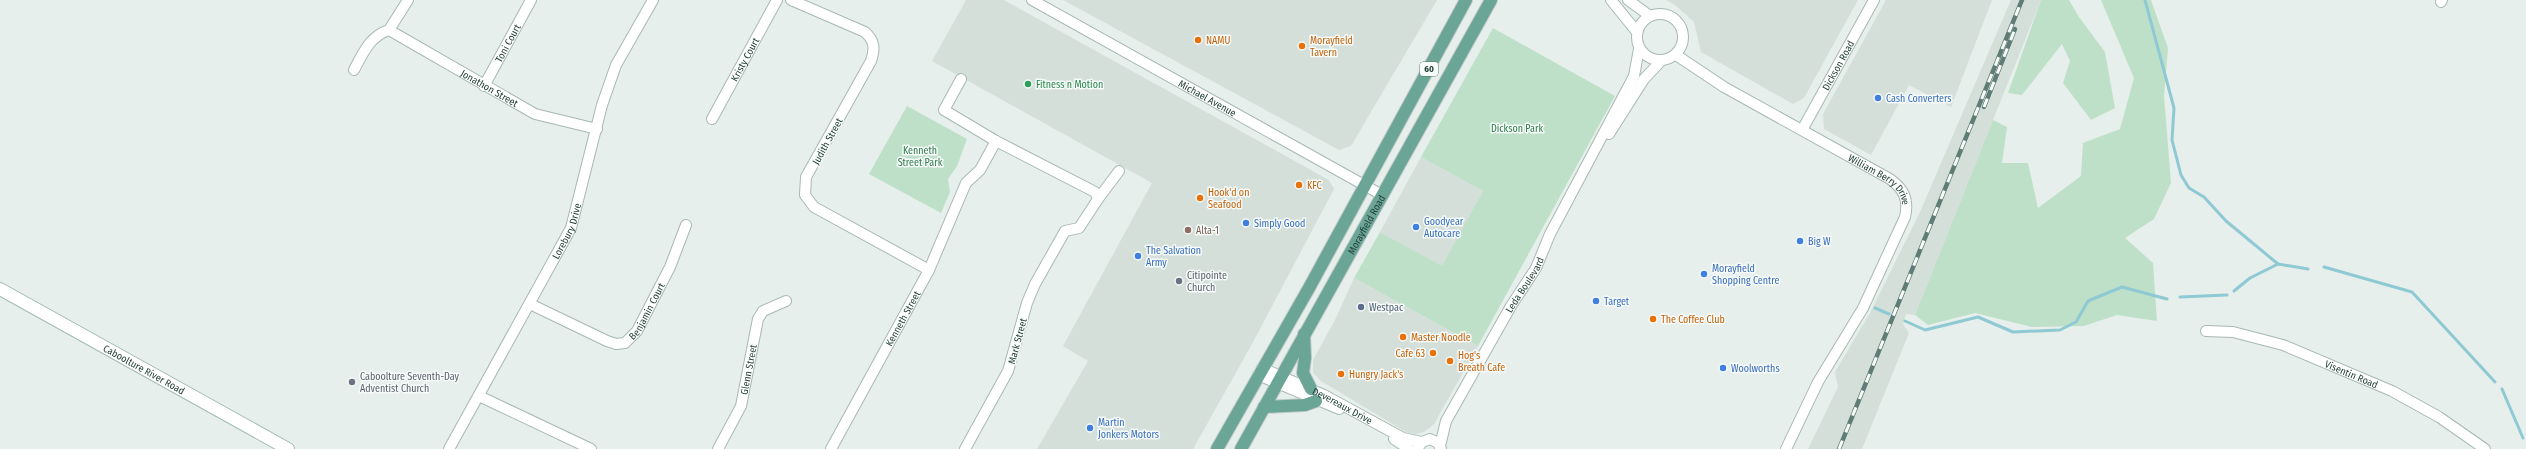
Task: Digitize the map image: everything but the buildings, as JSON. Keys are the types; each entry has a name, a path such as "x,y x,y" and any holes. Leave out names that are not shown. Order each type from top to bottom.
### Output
{"main road":[{"name":"Morayfield Road","path":"1217,449 1365,185 1466,0"},
{"name":"Morayfield Road","path":"1241,449 1491,0"},
{"name":"Caboolture River Road","path":"0,289 288,449"},
{"path":"1304,334 1305,358 1303,373 1311,389"},
{"path":"1264,407 1306,405 1316,401"}],"street":[{"path":"354,70 370,41 381,32 389,30 408,0"},
{"name":"Toni Court","path":"484,86 531,0"},
{"name":"Lorebury Drive","path":"449,449 571,228 598,129 602,105 616,65 653,0"},
{"name":"Kristy Court","path":"712,119 776,0"},
{"name":"Judith Street","path":"791,0 865,32 872,38 874,46 871,61 806,177 805,195 814,206 929,270"},
{"name":"Michael Avenue","path":"1032,0 1382,195"},
{"path":"1611,0 1637,32"},
{"path":"1628,0 1650,16"},
{"name":"Dickson Road","path":"1802,130 1874,0"},
{"path":"1666,14 1678,23 1684,36 1683,43 1676,55 1661,61 1648,58 1639,49 1637,32 1640,25 1650,16 1666,14"},
{"name":"Jonathon Street","path":"389,30 484,86 536,114 598,129"},
{"name":"Leda Boulevard","path":"1423,443 1446,421 1511,306 1536,268 1550,234 1634,76 1639,49"},
{"name":"William Berry Drive","path":"1676,55 1724,87 1895,183 1906,196 1907,206 1900,228 1862,308 1818,382 1786,449"},
{"name":"Leda Boulevard","path":"1598,146 1621,118 1644,79 1661,61"},
{"path":"961,79 944,110 996,141 1095,192 1098,199 1119,171"},
{"name":"Kenneth Street","path":"831,449 929,270 966,183 980,170 996,141"},
{"name":"Mark Street","path":"965,449 1008,371 1030,297 1065,231 1079,228 1098,199"},
{"name":"Benjamin Court","path":"530,304 607,341 616,344 625,343 637,331 652,303 670,268 686,225"},
{"name":"Glenn Street","path":"718,449 741,406 758,319 763,310 786,301"},
{"name":"Visentin Road","path":"2206,331 2233,332 2283,345 2392,391 2439,417 2485,449"},
{"name":"Devereaux Drive","path":"1260,372 1279,380 1316,401 1348,413 1409,449"},
{"name":"Devereaux Drive","path":"1279,380 1311,389 1403,438 1423,443"},
{"path":"479,396 591,449"},
{"name":"Leda Boulevard","path":"1441,447 1446,421"},
{"path":"1423,443 1441,447"}],"shaded area":[{"path":"966,0 1004,0 1329,180 1334,189 1252,344 1193,449 1037,449 1088,361 1063,346 1152,183 932,61"},
{"path":"1063,0 1437,0 1351,146 1339,150"},
{"path":"1666,0 1858,0 1804,98 1793,104 1701,52 1694,22 1675,5"},
{"path":"1886,0 1992,0 1951,107 1909,85 1871,155 1824,129 1823,114"},
{"path":"2011,0 2041,0 1915,315 1906,314 1903,324 1909,333 1862,449 1808,449 1838,387 1835,372 1871,311 1920,212"},
{"path":"1421,157 1483,191 1442,267 1380,232"},
{"path":"1354,278 1478,346 1434,424 1424,432 1415,434 1406,432 1321,381 1313,373 1313,360 1335,320"}],"green space":[{"path":"2041,0 2069,0 2079,17 2105,52 2115,108 2091,120 2063,83 2070,61 2062,44 2022,95 2008,93"},
{"path":"2101,0 2151,0 2168,48 2164,95 2171,183 2154,219 2125,238 2153,263 2157,321 2117,315 2084,326 2032,327 1975,313 1928,325 1915,315 1993,120 2007,127 2002,163 2028,163 2038,208 2081,176 2083,143 2120,129 2134,78"},
{"name":"Dickson Park","path":"1493,28 1615,96 1478,346 1354,278 1380,232 1442,266 1483,191 1421,157"},
{"name":"Kenneth Street Park","path":"907,106 967,139 957,166 948,179 950,192 941,213 869,174"}],"waterway":[{"path":"2145,0 2174,108 2172,140 2181,175 2189,188 2204,197 2226,221 2278,264 2308,269"},
{"path":"2234,291 2250,278 2278,264"},
{"path":"2324,267 2412,292 2495,382"},
{"path":"1905,321 1925,330 1978,317 2013,332 2060,330 2076,322 2088,301 2122,287 2167,299"},
{"path":"2180,297 2227,295"},
{"path":"1875,308 1889,314"},
{"path":"2502,389 2523,438"}],"railway":[{"path":"1839,449 2022,0"},
{"path":"1984,107 2015,29"}],"place":[{"name":"NAMU","path":"1198,40"},
{"name":"Morayfield Tavern","path":"1302,46"},
{"name":"Fitness n Motion","path":"1028,84"},
{"name":"Cash Converters","path":"1878,98"},
{"name":"KFC","path":"1299,185"},
{"name":"Hook'd on Seafood","path":"1200,198"},
{"name":"Simply Good","path":"1246,223"},
{"name":"Goodyear Autocare","path":"1416,227"},
{"name":"Alta-1","path":"1188,230"},
{"name":"Big W","path":"1800,241"},
{"name":"The Salvation Army","path":"1138,256"},
{"name":"Morayfield Shopping Centre","path":"1704,274"},
{"name":"Citipointe Church","path":"1179,281"},
{"name":"Target","path":"1596,301"},
{"name":"Westpac","path":"1361,307"},
{"name":"The Coffee Club","path":"1653,319"},
{"name":"Master Noodle","path":"1403,337"},
{"name":"Cafe 63","path":"1433,353"},
{"name":"Hog's Breath Cafe","path":"1450,361"},
{"name":"Woolworths","path":"1723,368"},
{"name":"Hungry Jack's","path":"1341,374"},
{"name":"Caboolture Seventh-Day Adventist Church","path":"352,382"},
{"name":"Martin Jonkers Motors","path":"1090,428"}]}
